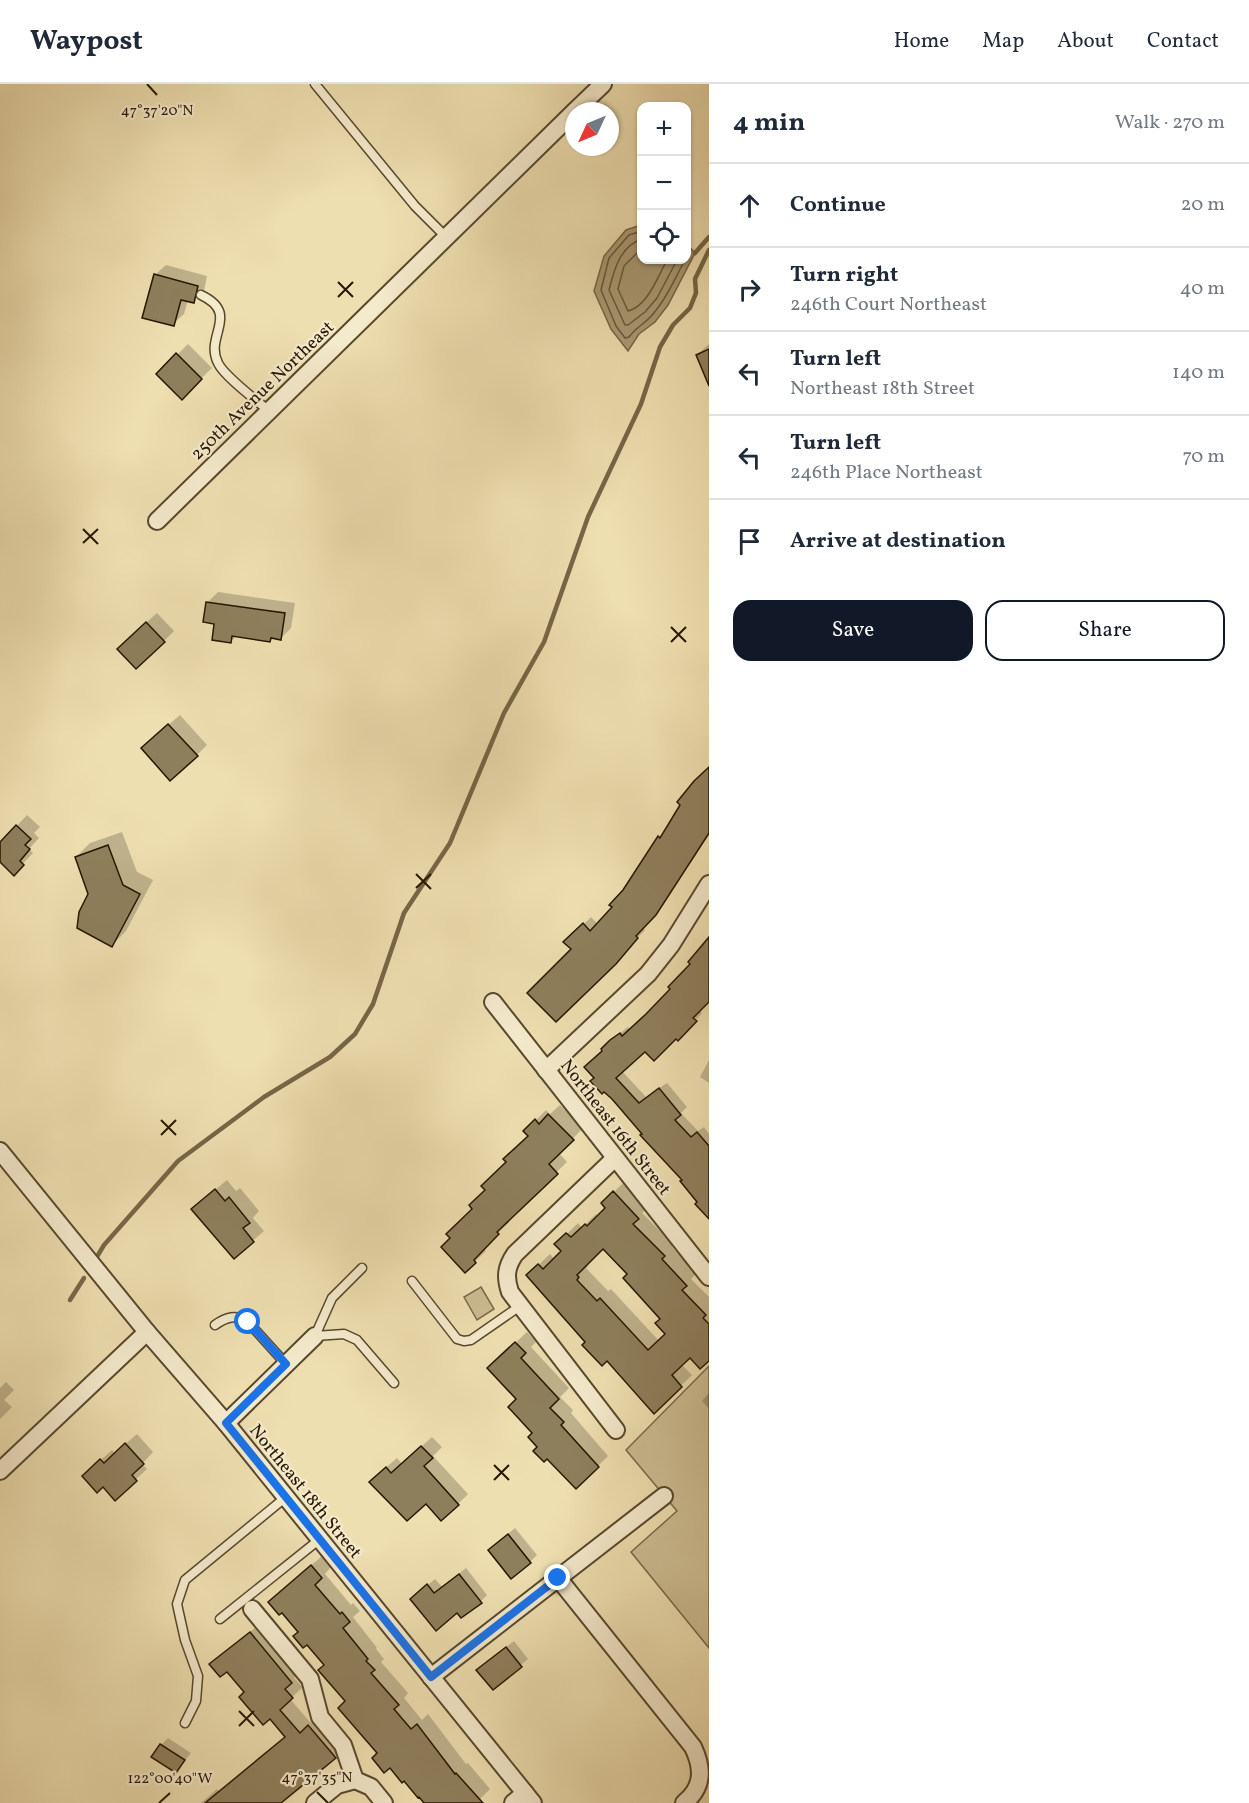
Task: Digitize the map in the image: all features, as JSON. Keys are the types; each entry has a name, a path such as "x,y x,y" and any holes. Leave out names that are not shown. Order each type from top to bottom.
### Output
{"street":[{"name":"250th Avenue Northeast","path":"585,102 603,84"},
{"name":"250th Avenue Northeast","path":"157,520 565,122"},
{"path":"546,1070 648,974 671,945 709,884"},
{"name":"Northeast 16th Street","path":"493,1002 709,1277"},
{"name":"Northeast 18th Street","path":"0,1151 320,1539 431,1677 524,1800"},
{"path":"615,1158 515,1254 506,1273 510,1292 616,1430"},
{"path":"0,1471 147,1332"},
{"path":"226,1423 315,1335"},
{"path":"431,1677 664,1496"},
{"path":"558,1578 693,1747 701,1768 701,1778 696,1789 684,1803"},
{"path":"252,1609 310,1679 320,1717 343,1745 355,1780"},
{"path":"315,1803 337,1785 355,1780 371,1787 384,1803"}],"lane":[{"path":"315,84 415,206 446,237"},
{"path":"201,295 220,310 221,319 213,354 219,366 268,411"},
{"path":"362,1268 332,1298 315,1335 344,1334 357,1340 394,1383"},
{"path":"412,1281 457,1339 464,1341 471,1340 520,1306"},
{"path":"215,1325 232,1317 242,1318 286,1364"},
{"path":"185,1724 196,1701 198,1676 185,1640 177,1604 185,1580 286,1497"},
{"path":"220,1619 320,1539"}],"shaded area":[{"path":"481,1287 494,1309 477,1320 464,1297"},
{"path":"709,1366 709,1648 631,1552 677,1511 626,1450"}],"water":[{"path":"637,226 637,264 689,264 668,305 655,322 639,334 628,351 611,329 594,291 604,256 626,230"},
{"path":"691,248 695,253 691,261"}],"building":[{"path":"154,274 198,286 194,303 181,300 174,326 142,318"},
{"path":"709,349 709,386 696,355"},
{"path":"176,353 202,379 182,400 156,374"},
{"path":"206,602 285,613 281,640 271,638 270,642 232,636 231,643 212,640 214,624 203,622"},
{"path":"146,622 165,642 136,669 117,649"},
{"path":"168,724 198,756 170,781 141,748"},
{"path":"709,767 709,833 656,915 636,936 638,938 616,964 556,1022 527,993 571,949 563,942 583,923 590,931 612,907 609,905 623,890 658,836 660,838 680,805 677,802"},
{"path":"16,825 31,839 25,845 30,849 20,861 24,865 14,876 0,862 0,842"},
{"path":"108,845 123,885 140,894 112,947 77,928 79,912 88,894 75,857"},
{"path":"709,937 709,1002 693,1018 697,1021 654,1061 645,1052 616,1078 639,1103 659,1088 681,1115 675,1120 691,1137 697,1132 709,1146 709,1219 695,1204 697,1202 680,1181 682,1180 640,1135 642,1134 612,1099 604,1092 602,1094 590,1081 594,1078 584,1067 602,1051 601,1049 610,1040 620,1033 622,1036 646,1014 670,989 668,987 690,964 688,962"},
{"path":"548,1114 574,1140 549,1164 558,1174 497,1232 499,1234 465,1273 441,1247 450,1238 446,1234 472,1209 469,1205 485,1190 481,1186 506,1162 503,1159 528,1136 523,1131 535,1119 539,1124"},
{"path":"215,1189 225,1201 229,1197 250,1223 243,1228 254,1242 234,1259 191,1209"},
{"path":"613,1191 639,1219 633,1224 665,1256 662,1259 687,1286 682,1290 706,1315 703,1318 709,1324 709,1361 700,1369 690,1358 672,1375 682,1387 654,1414 607,1361 602,1366 582,1345 585,1342 526,1275 538,1264 543,1269 561,1251 554,1244 566,1233 571,1237 585,1224 587,1226 605,1208 601,1203","holes":["603,1249 627,1274 623,1278 660,1319 655,1323 665,1334 648,1350 600,1298 597,1301 577,1280 579,1277 577,1275"]},
{"path":"515,1342 526,1353 521,1358 559,1399 550,1408 564,1422 561,1425 599,1467 576,1489 547,1459 544,1462 533,1451 537,1447 528,1437 532,1433 508,1407 516,1399 487,1368"},
{"path":"125,1443 144,1464 132,1475 137,1481 115,1501 103,1487 97,1493 82,1476 100,1459 104,1463"},
{"path":"421,1446 433,1458 424,1466 459,1505 441,1521 426,1504 407,1521 369,1482 386,1467 391,1473"},
{"path":"508,1534 531,1563 511,1579 488,1550"},
{"path":"311,1565 322,1578 315,1585 350,1622 343,1628 375,1670 371,1673 399,1705 394,1709 411,1729 417,1724 455,1774 483,1803 424,1803 404,1781 402,1783 390,1768 384,1773 372,1758 377,1753 338,1708 345,1701 318,1670 324,1665 307,1645 303,1648 293,1636 298,1632 282,1613 279,1615 268,1602"},
{"path":"459,1574 482,1603 461,1618 457,1613 436,1631 410,1599 427,1584 434,1593"},
{"path":"250,1632 292,1683 285,1689 293,1698 280,1710 300,1733 308,1725 336,1758 281,1803 205,1803 285,1737 270,1719 263,1725 239,1697 244,1692 227,1672 220,1677 209,1664"},
{"path":"506,1647 522,1667 493,1690 476,1670"},
{"path":"160,1744 185,1760 176,1773 151,1757"}],"waterway":[{"path":"695,253 709,237"},
{"path":"98,1255 104,1245 178,1161 264,1097 330,1057 355,1034 373,1004 404,913 450,843 504,713 544,642 588,517 641,404 660,347 673,325 690,308 696,293 695,279 709,250"},
{"path":"70,1300 84,1278"}],"route":[{"path":"248,1322 286,1364 226,1423 431,1677 558,1578"}]}
